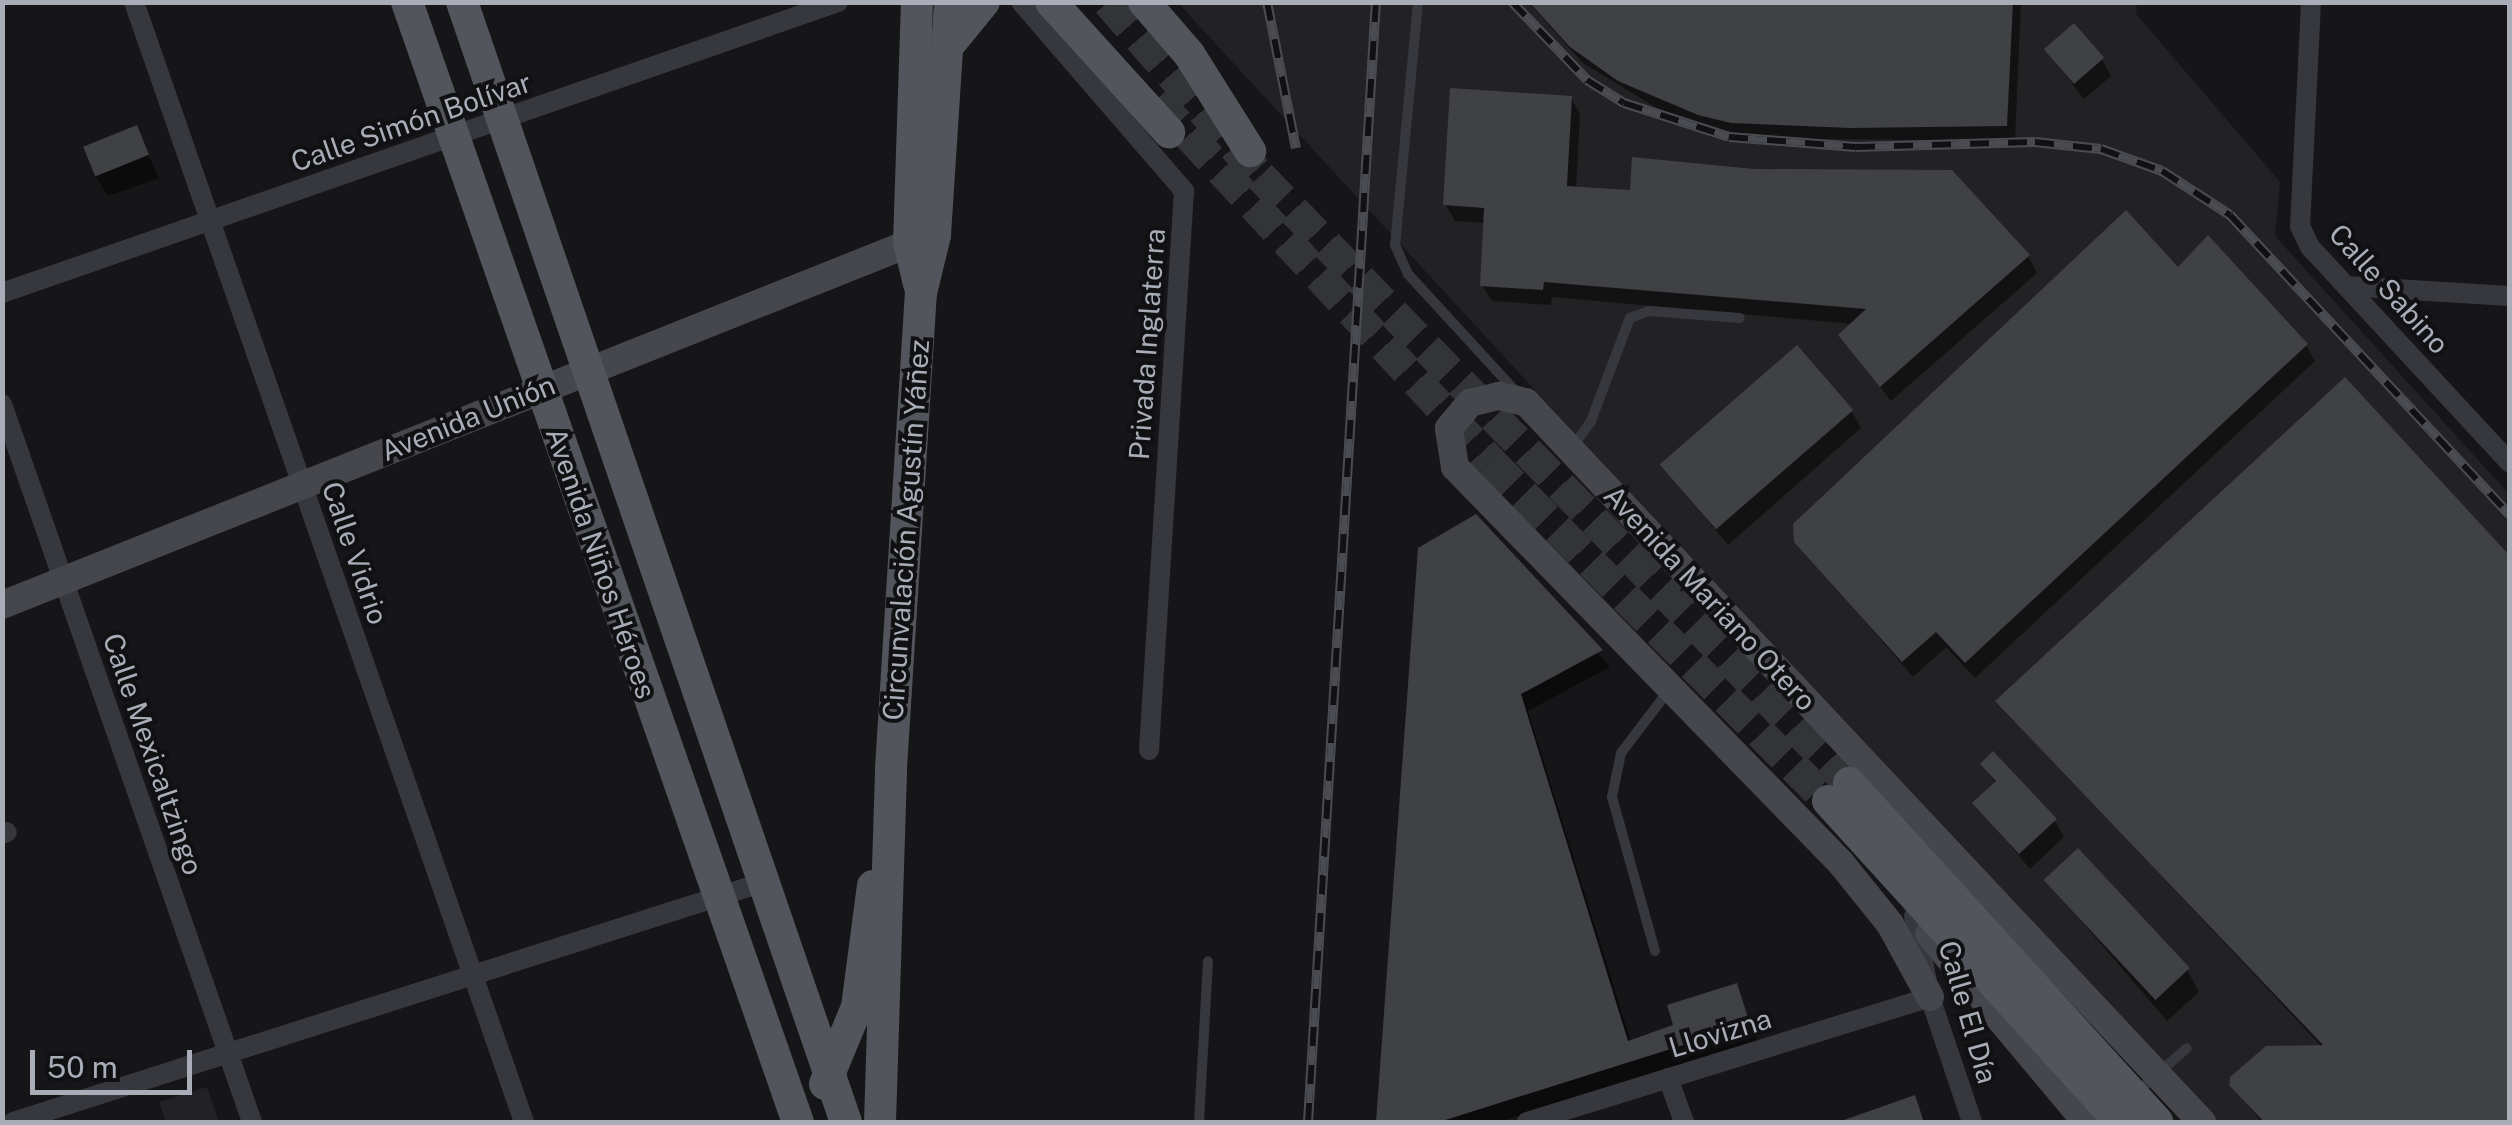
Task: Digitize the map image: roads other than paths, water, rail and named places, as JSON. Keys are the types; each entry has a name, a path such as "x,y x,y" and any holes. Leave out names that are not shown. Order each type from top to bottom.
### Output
{"main road":[{"name":"Avenida Niños Héroes","path":"407,2 799,1122"},
{"name":"Avenida Niños Héroes","path":"462,2 846,1122"},
{"name":"Circunvalación Agustín Yáñez","path":"880,1122 891,768 921,293 917,2"},
{"name":"Circunvalación Agustín Yáñez","path":"922,238 950,2"},
{"path":"947,46 984,2"},
{"path":"1144,2 1189,54 1250,150"},
{"path":"1051,7 1168,132"},
{"name":"Avenida Unión","path":"2,605 922,238"},
{"path":"1526,402 1489,397 1458,413 1447,438 1456,467 1872,898 1930,996"},
{"name":"Avenida Mariano Otero","path":"1526,402 2202,1122"},
{"name":"Circunvalación Agustín Yáñez","path":"799,1122 830,1076 857,1006 891,768"},
{"path":"1840,800 1914,916 2086,1122"},
{"path":"1840,800 2127,1109 2157,1122"}],"street":[{"name":"Calle Vidrio","path":"134,2 524,1122"},
{"name":"Calle Simón Bolívar","path":"2,293 838,2"},
{"name":"Privada Inglaterra","path":"1020,2 1184,191 1149,750"},
{"name":"Calle Sabino","path":"2311,2 2300,226 2310,247 2510,463"},
{"path":"2346,286 2510,296"},
{"name":"Calle Mexicaltzingo","path":"2,404 252,1122"},
{"path":"13,1122 764,882"},
{"name":"Calle El Día","path":"1914,916 1930,996 1972,1122"},
{"name":"Llovizna","path":"1532,1122 1930,996"},
{"path":"1668,1078 1684,1122"}],"lane":[{"name":"Avenida Mariano Otero","path":"1418,2 1395,245 1408,274 1526,402"},
{"path":"1571,450 1591,421 1630,318 1648,310 1740,318"},
{"path":"1655,951 1612,797 1621,753 1671,688"},
{"path":"1199,1122 1208,960"},
{"path":"2127,1109 2187,1048"}],"tunnel":[{"path":"1108,2 1260,176 1849,783"},
{"path":"1156,100 1490,461 1828,801"}],"railway":[{"path":"1267,2 1296,148"},
{"path":"1308,1122 1376,2"},
{"path":"1512,2 1587,80 1624,103 1729,137 1856,147 2035,142 2101,149 2162,171 2230,215 2510,515"}]}
